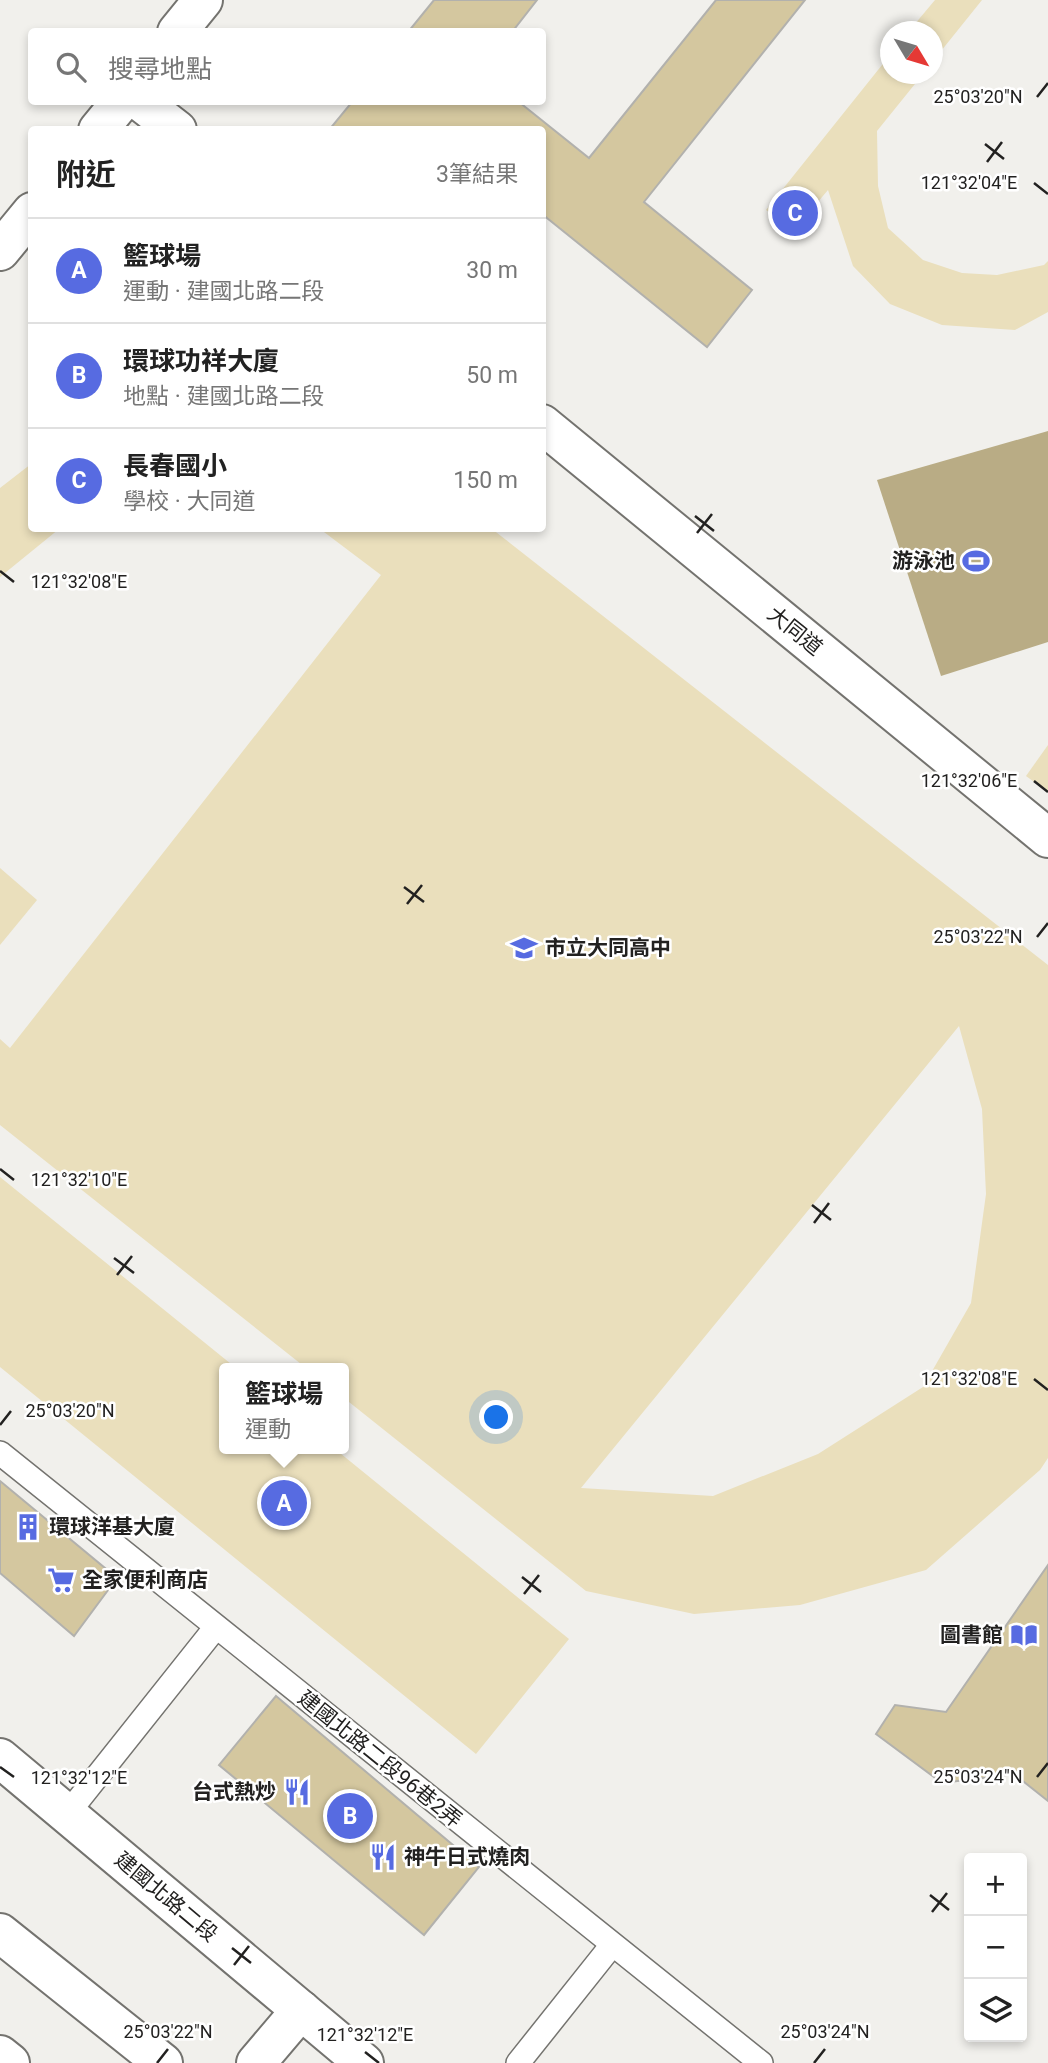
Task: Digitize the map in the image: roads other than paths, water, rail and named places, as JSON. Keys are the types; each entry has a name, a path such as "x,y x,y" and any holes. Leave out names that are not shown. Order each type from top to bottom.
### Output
{"main road":[{"path":"180,28 203,0"},
{"path":"101,126 119,105"},
{"path":"145,105 172,126"},
{"path":"0,251 28,217"},
{"name":"大同道","path":"546,427 1048,838"},
{"name":"建國北路二段","path":"0,1758 364,2063"},
{"path":"0,1933 163,2063"},
{"path":"256,2063 302,2010"},
{"path":"0,2055 10,2063"}],"lane":[{"name":"建國北路二段96巷2弄","path":"0,1453 761,2063"},
{"path":"68,1813 216,1627"},
{"path":"518,2063 612,1945"}],"place":[{"name":"長春國小","path":"795,213"},
{"name":"游泳池","path":"976,561"},
{"name":"市立大同高中","path":"524,948"},
{"name":"籃球場","path":"284,1503"},
{"name":"環球洋基大廈","path":"28,1527"},
{"name":"全家便利商店","path":"61,1580"},
{"name":"圖書館","path":"1024,1635"},
{"name":"台式熱炒","path":"297,1792"},
{"name":"環球功祥大廈","path":"350,1816"},
{"name":"神牛日式燒肉","path":"383,1857"}]}
